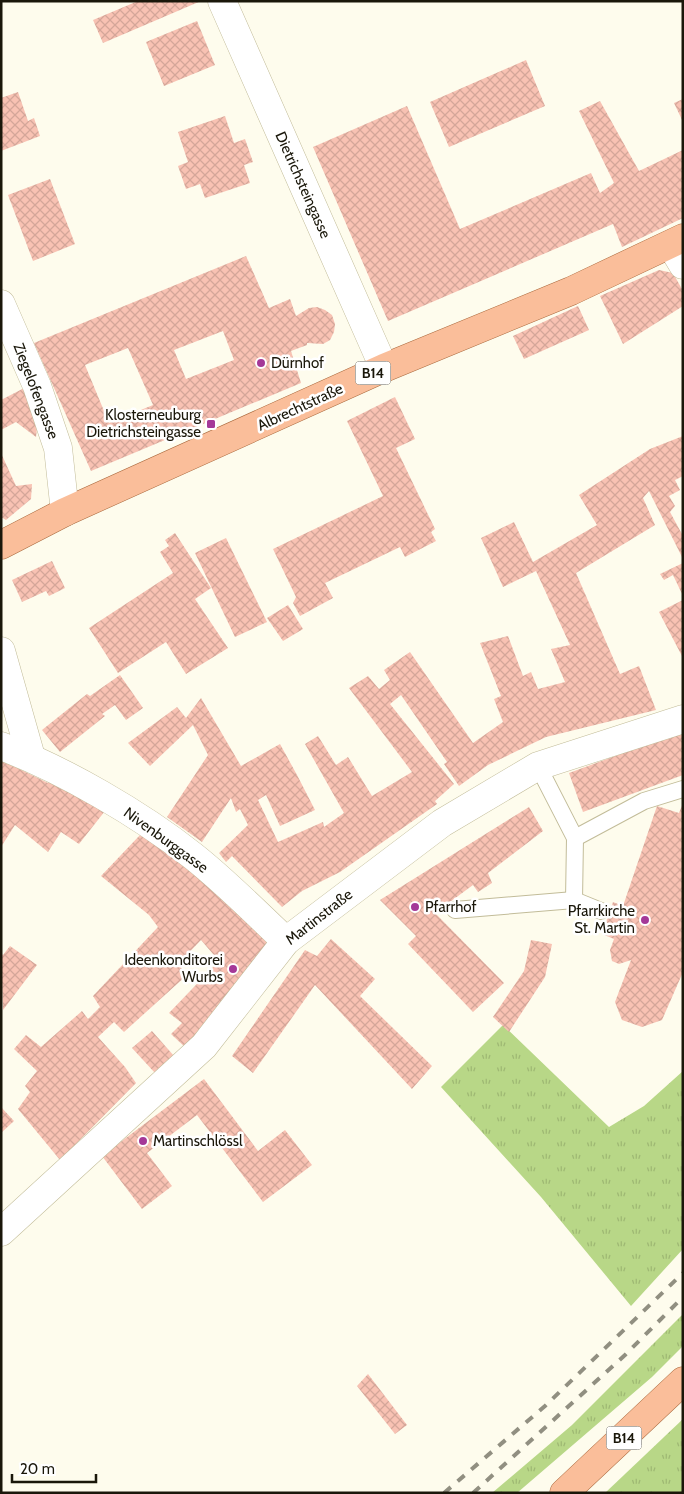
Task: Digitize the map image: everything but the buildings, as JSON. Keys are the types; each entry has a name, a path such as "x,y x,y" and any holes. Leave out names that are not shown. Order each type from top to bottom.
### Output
{"main road":[{"name":"Albrechtstraße","path":"1,545 65,512 384,368 679,249"},
{"name":"B14","path":"564,1493 683,1381"}],"street":[{"name":"Dietrichsteingasse","path":"222,1 384,368"},
{"name":"Ziegelofengasse","path":"1,304 37,386 58,448 65,512"},
{"path":"1,651 31,757"},
{"name":"Martinstraße","path":"1,1232 204,1046 286,941 442,823 538,766 683,718"},
{"name":"Nivenburggasse","path":"1,746 31,757 128,811 194,856 286,941"}],"lane":[{"path":"538,766 575,838 574,900"},
{"path":"575,838 644,801 683,789"},
{"path":"455,910 574,900 601,911"}],"green space":[{"path":"503,1025 609,1127 644,1106 683,1071 683,1249 631,1306 541,1197 441,1087"},
{"path":"683,1314 683,1346 652,1377 517,1493 492,1493 572,1425"},
{"path":"683,1419 683,1493 605,1493"}],"railway":[{"path":"444,1493 545,1406 683,1273"},
{"path":"473,1493 625,1355 683,1297"}],"place":[{"name":"Dürnhof","path":"261,363"},
{"name":"Klosterneuburg Dietrichsteingasse","path":"211,424"},
{"name":"Pfarrhof","path":"415,907"},
{"name":"Pfarrkirche St. Martin","path":"645,920"},
{"name":"Ideenkonditorei Wurbs","path":"233,969"},
{"name":"Martinschlössl","path":"143,1141"}]}
